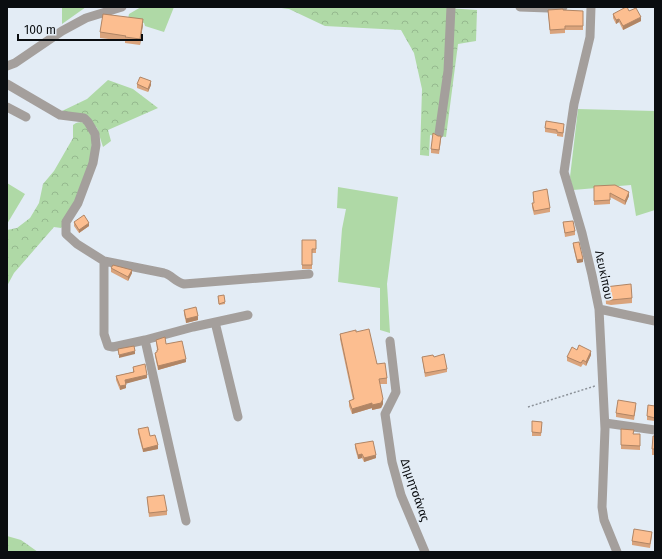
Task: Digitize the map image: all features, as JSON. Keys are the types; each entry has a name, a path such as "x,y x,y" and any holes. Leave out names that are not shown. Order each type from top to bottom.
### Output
{"street":[{"path":"7,66 15,63 62,31 86,18 120,7"},
{"path":"438,134 448,72 451,7"},
{"path":"520,7 563,7"},
{"name":"Λευκίπου","path":"591,7 590,37 573,110 564,172 582,233 599,310 605,423 602,507 604,520 617,552"},
{"path":"7,84 60,115 68,117 82,117 86,119 91,126 96,145 93,163 83,191 76,206 67,218 65,226 66,234 71,240 104,261 164,273 184,284 310,274"},
{"path":"7,107 26,117"},
{"path":"104,261 104,334 108,346 113,347 145,340 248,315"},
{"path":"599,310 655,321"},
{"path":"215,322 238,417"},
{"path":"145,340 186,521"},
{"name":"Δημητσάνας","path":"390,341 396,392 385,414 392,462 401,495 425,552"},
{"path":"605,423 655,430"}],"path":[{"path":"528,407 603,383"}],"green space":[{"path":"62,7 86,7 62,24"},
{"path":"141,7 174,7 164,32 145,26 144,23 128,19 129,14"},
{"path":"274,7 431,7 477,10 476,41 458,44 446,137 430,135 429,156 420,155 422,89 414,53 401,30 325,26 289,9"},
{"path":"108,80 133,89 158,108 108,130 111,141 103,147 97,128 88,118 62,111 87,99"},
{"path":"578,109 655,111 655,210 636,216 631,185 573,190 570,177"},
{"path":"81,122 85,123 93,134 89,171 63,226 61,228 54,227 14,273 7,286 7,230 17,228 30,218 39,203 43,184 54,171 73,138 73,125"},
{"path":"7,183 25,194 7,224"},
{"path":"338,187 398,197 387,284 390,333 380,330 380,288 338,282 342,229 346,209 337,208"},
{"path":"7,536 21,540 38,552 7,552"}],"building":[{"path":"626,7 629,11 636,8 641,17 623,26 619,19 616,20 613,14"},
{"path":"563,9 583,11 583,26 565,26 565,29 550,30 548,10"},
{"path":"103,14 143,19 140,39 100,32"},
{"path":"140,77 151,81 148,89 137,84"},
{"path":"546,121 564,124 563,133 557,132 557,130 545,128"},
{"path":"433,133 441,136 439,150 431,149"},
{"path":"615,185 629,192 625,201 610,193 610,200 594,201 594,186"},
{"path":"547,189 550,208 534,211 532,203 534,203 533,192"},
{"path":"84,215 89,223 79,230 74,222"},
{"path":"573,221 575,231 565,233 563,222"},
{"path":"302,240 316,240 316,249 312,249 312,265 302,265"},
{"path":"579,242 583,259 577,260 573,243"},
{"path":"113,265 132,270 128,277 111,268"},
{"path":"631,284 632,298 606,299 605,287"},
{"path":"224,295 225,302 219,304 218,296"},
{"path":"196,307 198,316 186,319 184,310"},
{"path":"369,329 377,364 385,363 387,378 379,379 383,399 381,403 372,405 372,403 352,409 349,401 354,399 340,334 356,330 356,332"},
{"path":"165,337 166,344 182,341 186,359 158,366 155,353 158,350 156,340"},
{"path":"579,345 591,351 586,362 583,360 581,363 567,357 572,347 577,350"},
{"path":"134,346 135,351 119,355 118,349"},
{"path":"444,354 447,369 425,373 422,357 433,355 434,357"},
{"path":"145,364 147,375 125,380 126,385 120,386 116,376 134,372 133,367"},
{"path":"618,400 636,403 634,416 616,413"},
{"path":"648,405 655,406 655,418 647,416"},
{"path":"532,421 542,422 541,433 532,432"},
{"path":"148,427 150,436 155,435 158,445 143,449 138,429"},
{"path":"621,429 634,430 633,434 640,434 640,446 621,445"},
{"path":"653,436 655,436 655,449 652,449"},
{"path":"373,441 376,455 364,458 362,454 358,455 355,444"},
{"path":"164,495 167,511 149,513 147,497"},
{"path":"634,529 652,532 650,544 632,541"}]}
